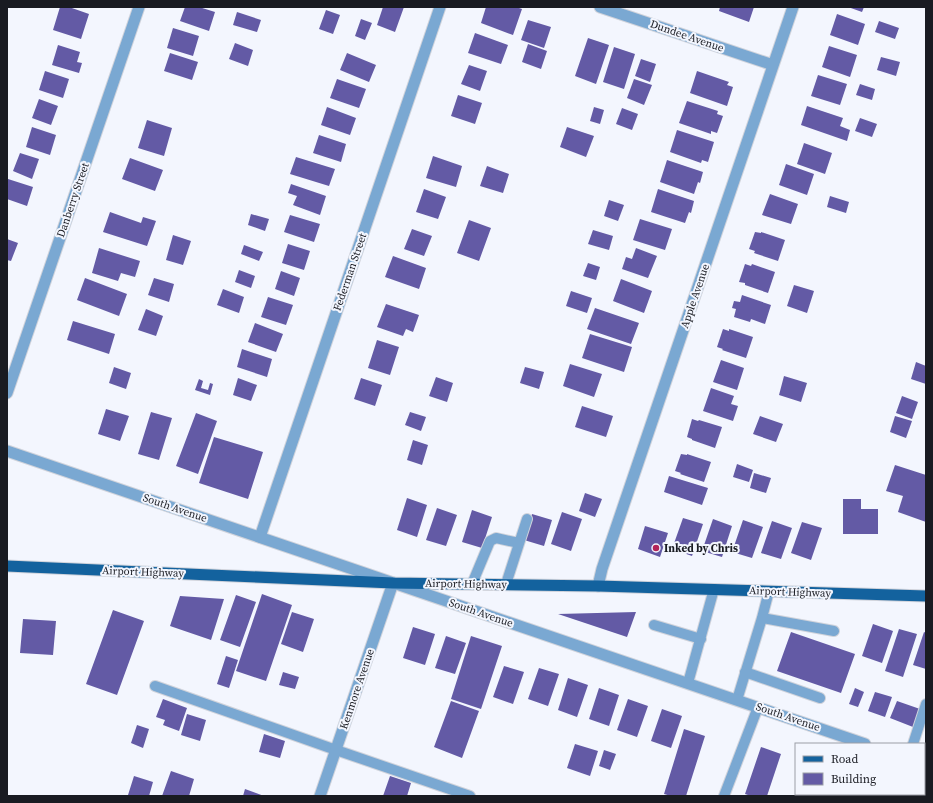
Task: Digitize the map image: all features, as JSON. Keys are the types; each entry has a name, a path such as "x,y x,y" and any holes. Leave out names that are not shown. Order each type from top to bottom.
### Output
{"main road":[{"name":"Airport Highway","path":"7,566 393,583 598,586 926,596"}],"street":[{"name":"Danberry Street","path":"7,393 139,7"},
{"name":"Federman Street","path":"260,537 440,7"},
{"name":"Dundee Avenue","path":"600,7 773,65"},
{"name":"Apple Avenue","path":"598,586 605,561 792,7"},
{"name":"South Avenue","path":"7,451 861,743"},
{"name":"Kenmore Avenue","path":"320,796 393,583"}],"lane":[{"path":"506,584 527,519"},
{"path":"472,584 490,541 496,538 519,543"},
{"path":"688,683 714,589"},
{"path":"737,700 769,591"},
{"path":"762,618 834,631"},
{"path":"654,625 701,639"},
{"path":"745,672 820,698"},
{"path":"155,686 470,796"},
{"path":"913,743 926,704"},
{"path":"724,796 758,707"}],"building":[{"path":"60,7 69,7 89,14 81,39 53,30"},
{"path":"185,7 199,7 215,12 209,31 180,21"},
{"path":"383,7 404,7 395,32 377,25"},
{"path":"486,7 516,7 522,9 513,35 481,23"},
{"path":"720,7 754,7 749,22 719,11"},
{"path":"848,7 864,7 862,12"},
{"path":"326,10 340,15 333,34 319,29"},
{"path":"237,12 261,20 257,32 233,25"},
{"path":"837,14 865,24 858,45 830,35"},
{"path":"361,19 372,23 365,40 355,36"},
{"path":"528,20 551,27 544,48 521,40"},
{"path":"879,21 899,28 895,39 875,32"},
{"path":"173,28 199,36 193,56 167,48"},
{"path":"475,33 508,45 501,64 468,53"},
{"path":"588,38 609,45 596,84 575,76"},
{"path":"235,43 253,50 248,66 229,59"},
{"path":"528,44 547,51 541,69 522,62"},
{"path":"58,45 80,52 77,62 82,63 79,73 52,65"},
{"path":"829,46 857,55 850,77 822,67"},
{"path":"614,47 635,54 624,89 603,82"},
{"path":"170,53 198,62 192,80 164,71"},
{"path":"347,53 376,65 369,82 340,70"},
{"path":"881,57 900,62 896,76 877,70"},
{"path":"641,59 656,64 650,82 635,76"},
{"path":"469,65 487,71 480,91 461,84"},
{"path":"45,71 69,79 63,98 39,90"},
{"path":"697,71 729,82 727,85 733,87 727,106 690,93"},
{"path":"818,75 847,84 840,105 811,96"},
{"path":"337,79 366,89 359,108 330,98"},
{"path":"634,79 652,85 644,105 627,98"},
{"path":"860,84 875,89 872,100 856,95"},
{"path":"458,95 482,103 475,124 451,116"},
{"path":"39,99 58,106 51,125 32,118"},
{"path":"687,101 718,111 717,114 723,116 717,133 711,131 711,134 679,123"},
{"path":"807,106 843,118 840,126 850,130 847,141 801,125"},
{"path":"327,107 356,118 350,135 321,125"},
{"path":"594,107 604,110 600,124 590,121"},
{"path":"622,108 638,114 632,130 616,124"},
{"path":"860,118 877,124 872,137 855,131"},
{"path":"147,120 172,128 164,156 138,148"},
{"path":"32,127 56,135 50,155 26,147"},
{"path":"567,127 594,136 586,157 560,147"},
{"path":"677,130 714,142 708,162 702,160 701,163 670,152"},
{"path":"319,135 346,144 341,162 313,153"},
{"path":"804,143 832,153 825,174 797,164"},
{"path":"20,153 39,159 32,179 13,171"},
{"path":"433,156 462,166 456,187 426,178"},
{"path":"296,157 335,169 329,186 290,174"},
{"path":"130,158 163,170 155,191 122,179"},
{"path":"667,160 703,172 700,183 698,182 694,194 660,182"},
{"path":"786,164 814,174 807,195 779,185"},
{"path":"487,166 509,174 503,193 480,186"},
{"path":"8,179 33,187 27,206 7,199"},
{"path":"291,184 326,196 320,215 293,205 297,196 288,193"},
{"path":"424,189 446,197 438,219 416,212"},
{"path":"658,189 694,201 691,213 689,212 685,223 651,212"},
{"path":"770,194 798,204 791,224 762,215"},
{"path":"830,196 849,202 846,213 827,207"},
{"path":"609,200 624,205 618,221 604,216"},
{"path":"110,212 141,223 143,217 156,221 147,246 103,232"},
{"path":"251,214 269,219 265,231 248,225"},
{"path":"290,215 320,224 314,242 284,232"},
{"path":"640,219 672,229 665,250 633,240"},
{"path":"469,220 491,228 479,261 457,253"},
{"path":"412,229 432,236 424,256 404,249"},
{"path":"593,230 613,236 609,250 588,244"},
{"path":"755,232 761,232 785,240 778,261 754,253 755,251 749,249"},
{"path":"173,235 191,241 183,265 166,260"},
{"path":"7,239 18,243 11,261 7,260"},
{"path":"288,244 310,251 304,270 282,263"},
{"path":"244,245 263,252 259,261 241,254"},
{"path":"99,248 140,261 135,277 121,273 118,281 92,273"},
{"path":"636,248 657,256 648,278 622,269 626,257 632,259"},
{"path":"393,256 426,268 419,289 385,277"},
{"path":"588,263 600,267 596,280 583,276"},
{"path":"745,264 751,266 752,264 775,272 768,293 739,282"},
{"path":"239,270 255,276 251,288 235,282"},
{"path":"281,271 300,278 294,296 275,289"},
{"path":"85,278 127,294 119,316 77,300"},
{"path":"154,278 174,284 169,302 148,295"},
{"path":"621,279 652,291 644,313 613,301"},
{"path":"794,285 814,291 807,313 787,306"},
{"path":"223,289 244,297 239,313 217,305"},
{"path":"571,291 592,298 587,313 566,306"},
{"path":"742,295 771,305 765,324 751,319 750,322 734,317 736,309 732,308 734,301 740,302"},
{"path":"268,297 293,305 286,325 261,317"},
{"path":"386,304 419,315 413,332 406,329 403,336 377,327"},
{"path":"595,308 639,323 631,344 587,329"},
{"path":"146,309 163,316 156,336 138,330"},
{"path":"73,321 115,334 109,354 67,340"},
{"path":"255,323 283,334 276,352 248,342"},
{"path":"723,329 729,331 729,329 753,337 746,358 717,347"},
{"path":"590,334 632,347 624,372 582,358"},
{"path":"377,340 399,347 390,375 368,368"},
{"path":"242,349 272,359 267,377 237,367"},
{"path":"721,360 744,368 737,390 713,382"},
{"path":"916,362 926,366 926,384 911,379"},
{"path":"570,364 602,374 594,397 563,386"},
{"path":"114,367 131,373 126,389 109,383"},
{"path":"525,367 544,372 539,389 520,383"},
{"path":"784,376 807,383 801,402 779,395"},
{"path":"436,377 453,383 447,402 429,396"},
{"path":"238,378 257,385 251,401 233,395"},
{"path":"361,378 382,385 375,406 354,399"},
{"path":"199,379 203,381 201,388 208,390 210,383 213,384 210,395 195,390"},
{"path":"711,388 734,396 731,404 738,406 733,421 703,411"},
{"path":"902,396 918,402 912,419 896,413"},
{"path":"582,406 613,416 606,437 575,427"},
{"path":"106,409 129,416 120,441 98,434"},
{"path":"151,412 172,418 159,460 138,454"},
{"path":"410,412 426,417 421,431 405,425"},
{"path":"196,413 217,421 198,474 176,466"},
{"path":"760,416 783,424 776,442 753,434"},
{"path":"895,416 912,421 906,438 890,432"},
{"path":"692,419 722,427 715,448 687,437"},
{"path":"214,437 263,452 248,499 199,483"},
{"path":"413,440 428,445 422,465 407,460"},
{"path":"681,454 687,454 711,462 704,482 675,471"},
{"path":"737,464 753,470 749,482 733,477"},
{"path":"895,465 926,475 926,522 898,512 903,496 886,491"},
{"path":"754,473 771,478 766,493 750,488"},
{"path":"669,476 708,488 702,505 664,492"},
{"path":"585,493 602,499 595,517 579,511"},
{"path":"407,498 427,505 417,537 397,530"},
{"path":"843,499 861,499 861,509 878,509 878,534 843,534"},
{"path":"437,508 457,515 446,546 426,540"},
{"path":"472,510 492,517 482,548 462,542"},
{"path":"562,512 582,519 571,551 551,544"},
{"path":"532,514 552,520 544,546 524,540"},
{"path":"683,518 703,524 692,556 672,549"},
{"path":"713,519 732,526 722,557 702,551"},
{"path":"743,520 763,527 752,558 732,552"},
{"path":"772,521 792,528 781,559 761,553"},
{"path":"802,522 822,528 811,560 791,553"},
{"path":"645,526 668,533 660,557 638,549"},
{"path":"262,594 292,605 266,681 236,671"},
{"path":"236,595 256,602 240,647 220,640"},
{"path":"180,596 224,599 211,640 170,626"},
{"path":"113,610 144,621 117,695 86,684"},
{"path":"292,612 314,619 303,652 281,644"},
{"path":"636,612 627,637 558,614"},
{"path":"23,619 56,621 53,655 20,653"},
{"path":"873,624 893,631 882,663 862,656"},
{"path":"413,627 435,634 425,665 403,658"},
{"path":"899,629 917,634 903,677 885,671"},
{"path":"791,632 855,654 841,693 777,671"},
{"path":"924,632 926,633 926,669 913,665"},
{"path":"446,636 466,643 455,674 435,668"},
{"path":"471,636 502,646 481,709 451,699"},
{"path":"226,656 238,660 229,688 217,684"},
{"path":"504,666 524,672 513,704 493,697"},
{"path":"539,668 559,674 548,706 528,699"},
{"path":"283,672 299,677 295,689 279,685"},
{"path":"568,678 588,685 577,717 558,710"},
{"path":"599,688 619,695 609,726 589,719"},
{"path":"855,688 864,692 858,707 849,704"},
{"path":"875,692 892,697 885,717 868,711"},
{"path":"163,699 187,708 179,731 163,725 165,720 156,717"},
{"path":"628,699 648,706 637,737 617,730"},
{"path":"451,701 479,711 462,758 434,747"},
{"path":"897,701 920,709 913,727 890,718"},
{"path":"662,709 682,716 671,748 651,741"},
{"path":"187,714 206,720 200,741 181,735"},
{"path":"137,725 149,729 143,748 131,743"},
{"path":"684,729 705,736 686,796 671,796 664,794"},
{"path":"264,734 285,741 280,758 259,752"},
{"path":"575,744 598,751 590,776 567,768"},
{"path":"761,747 781,754 767,796 751,796 745,794"},
{"path":"604,750 616,754 610,770 599,766"},
{"path":"171,771 194,779 189,796 162,796"},
{"path":"134,776 153,782 149,796 128,795"},
{"path":"390,776 411,783 407,796 383,796"},
{"path":"245,789 264,796 243,796"},
{"path":"806,795 838,795 838,796"},
{"path":"850,795 872,795 872,796"}],"place":[{"name":"Inked by Chris","path":"656,548"}]}
